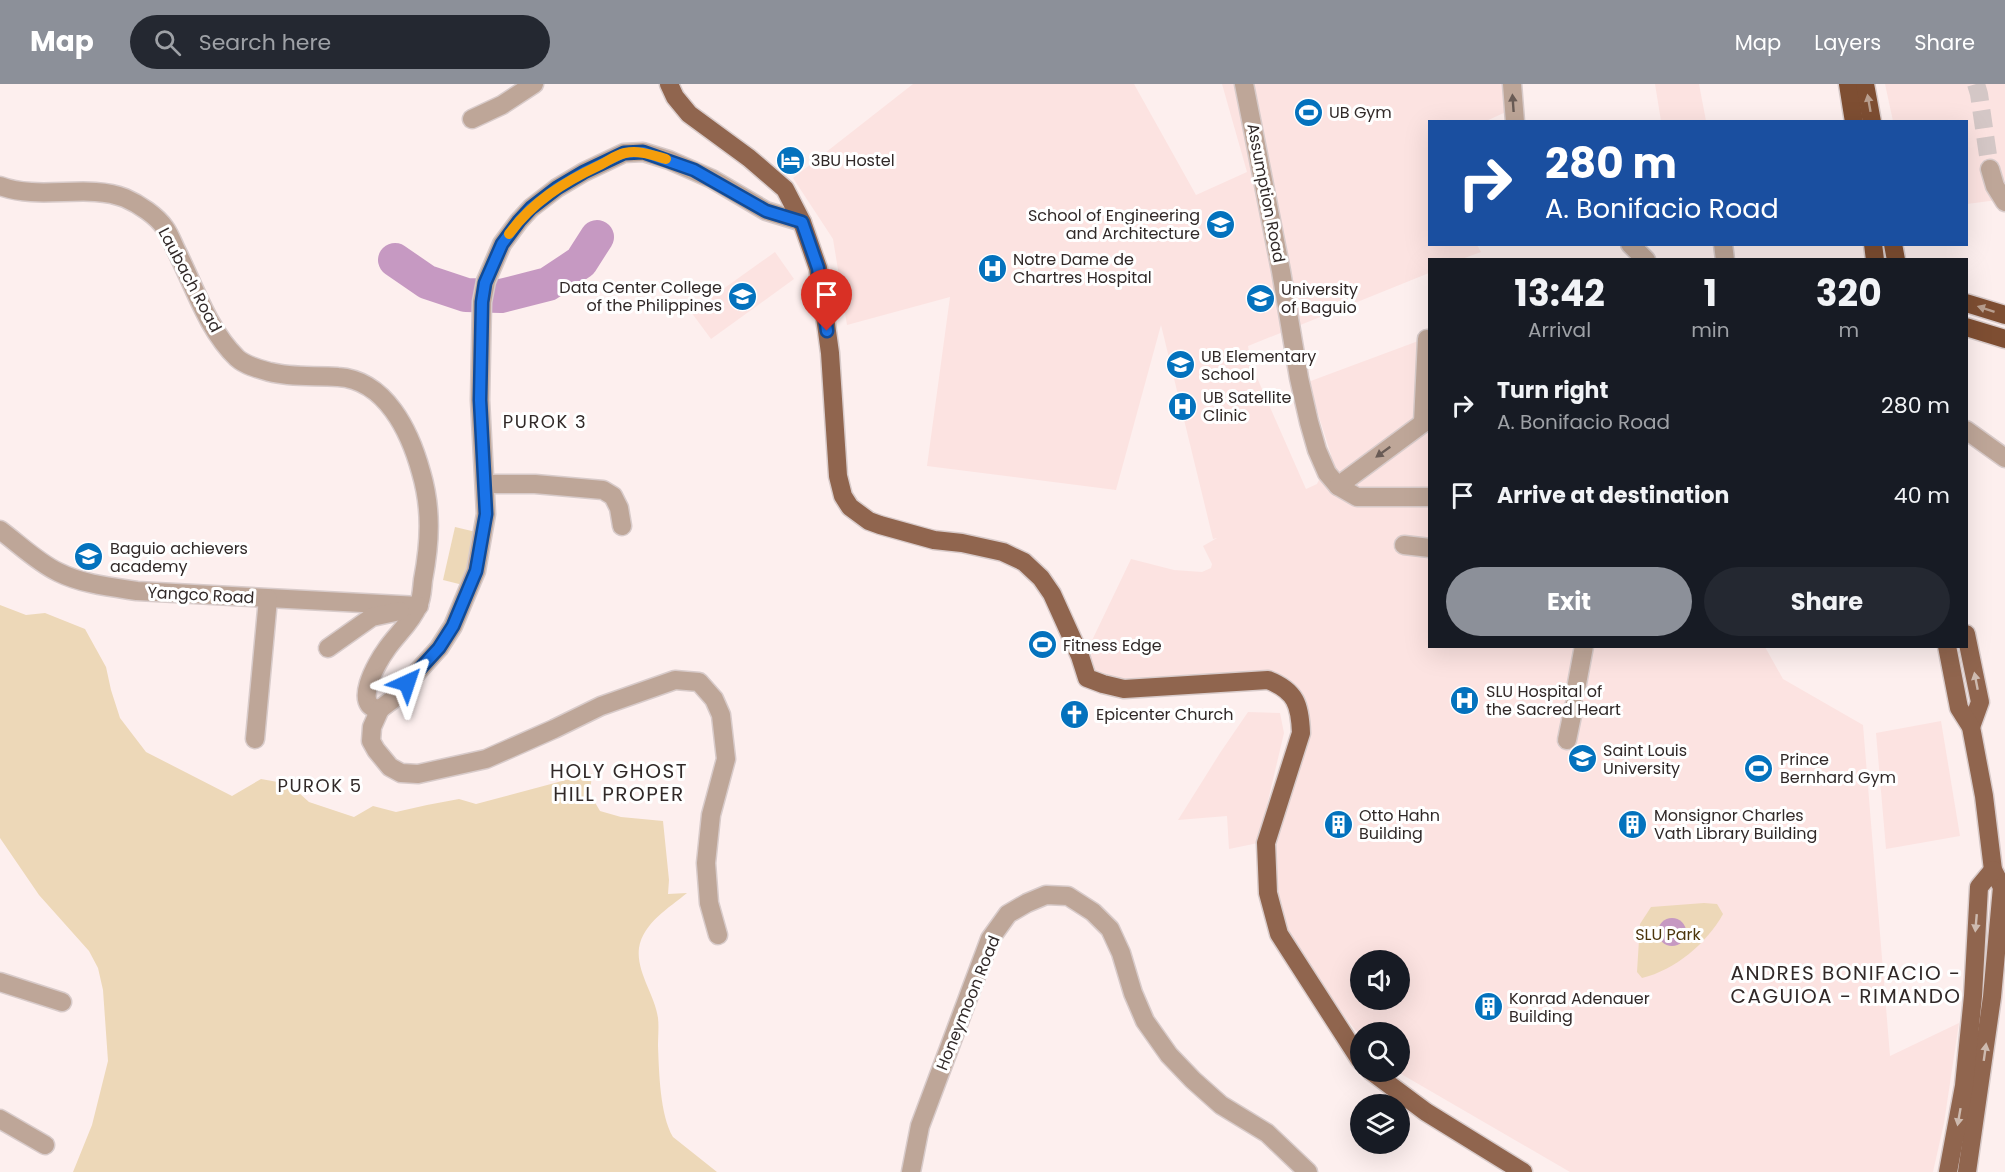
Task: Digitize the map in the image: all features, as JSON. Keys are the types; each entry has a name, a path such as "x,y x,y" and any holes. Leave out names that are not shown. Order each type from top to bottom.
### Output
{"highway":[{"path":"1848,84 1854,120"},
{"path":"1865,84 1872,120"},
{"path":"1968,304 2005,315"},
{"path":"1968,328 2005,339"}],"main road":[{"path":"669,84 675,97 690,114 749,158 785,189 802,222 818,268 830,353 838,476 843,496 850,507 869,521 880,525 934,540 962,543 1003,552 1024,562 1041,578 1052,594 1080,656 1087,678 1124,689 1268,680 1289,690 1295,698 1300,715 1301,733 1266,843 1268,892 1279,934 1350,1044"},
{"path":"1968,644 1980,702 1971,727"},
{"path":"1947,648 1959,708 1971,727 1984,796 1993,870 2002,887 1988,1036 1967,1172"},
{"path":"1948,1172 1964,1086 1973,996 1979,886 1993,870"},
{"path":"1386,1082 1426,1112 1523,1172"}],"street":[{"path":"472,119 502,105 534,84"},
{"name":"Assumption Road","path":"1244,84 1281,271 1299,378 1309,422 1324,465 1338,486 1357,497 1428,497"},
{"path":"1512,84 1515,120"},
{"path":"718,935 709,903 706,863 711,814 726,759 721,715 714,699 699,682 675,680 601,706 486,759 418,774 401,773 390,767 371,741 372,727 380,709 392,700 439,648 453,626 476,571 486,514 480,400 482,302 485,283 502,244 519,221 531,208 557,188 584,172 624,153 643,152 669,160 712,179 766,211 802,222"},
{"path":"1990,169 1995,186 2005,202"},
{"name":"Laubach Road","path":"0,186 30,193 101,193 124,198 143,208 164,227 204,310 239,360 274,373 297,376 340,376 365,383 384,399 400,420 413,448 428,498 430,525 419,606 385,651 369,682 366,697 368,705 373,709 380,709"},
{"path":"1632,246 1644,258"},
{"path":"1338,486 1426,421 1427,339"},
{"path":"1968,431 2000,449"},
{"path":"486,484 526,483 603,490 612,496 619,508 622,526"},
{"name":"Yangco Road","path":"0,530 41,563 59,573 92,584 136,591 419,606"},
{"path":"1404,545 1428,548"},
{"path":"255,739 268,599"},
{"path":"328,648 372,617 419,606"},
{"path":"1567,740 1584,648"},
{"name":"Honeymoon Road","path":"911,1172 921,1126 990,939 1008,914 1046,895 1068,896 1093,912 1110,929 1145,1021 1169,1055 1221,1105 1267,1133 1308,1172"},
{"path":"0,982 62,1002"},
{"path":"0,1119 45,1145"}],"shaded area":[{"name":"Saint Louis University","path":"913,84 1134,84 1196,195 1247,172 1222,84 1505,84 1506,112 1488,120 1428,120 1428,246 1478,246 1481,252 1465,258 1428,258 1428,273 1248,346 1251,364 1306,489 1317,484 1331,455 1308,382 1428,337 1428,648 1766,648 1783,679 1863,725 1890,1056 1959,1023 1944,1123 1933,1172 1570,1172 1410,1079 1410,1022 1350,1023 1280,934 1272,857 1307,729 1306,699 1297,689 1129,686 1089,675 1085,655 1131,559 1174,570 1202,572 1211,568 1212,564 1203,546 1217,538 1213,539 1161,325 1116,490 927,466 950,297 847,325 833,239 793,178"},
{"path":"1655,84 1699,84 1706,120 1661,120"},
{"path":"1885,84 2005,84 2005,199 1968,204 1968,120 1893,120"},
{"name":"Data Center College of the Philippines","path":"775,252 794,279 711,339 691,312"},
{"path":"1248,712 1280,713 1284,733 1258,843 1229,849 1227,816 1178,820"},
{"path":"1941,721 1960,836 1886,849 1876,733"},
{"path":"1672,918 1682,922 1686,932 1682,942 1672,946 1662,942 1658,932 1662,922"}],"green space":[{"path":"455,527 476,532 463,585 443,580"},
{"path":"0,605 26,615 45,613 85,629 106,667 120,718 146,752 232,796 261,779 289,784 309,802 354,817 373,806 396,812 459,799 476,804 592,773 590,794 600,811 621,817 663,821 669,880 668,894 687,893 665,910 646,931 639,948 640,966 658,1018 660,1080 665,1117 669,1128 673,1137 717,1172 73,1172 92,1125 108,1061 103,990 98,968 89,951 39,895 0,838"},
{"name":"SLU Park","path":"1717,904 1723,914 1708,935 1678,962 1642,978 1637,972 1640,924 1651,907"}],"waterway":[{"path":"395,260 427,282 466,295 501,296 548,284 581,262 597,237"}],"tunnel":[{"path":"1976,84 1990,169"}],"slow traffic":[{"path":"509,234 531,208 557,188 584,172 624,153 643,152 666,159"}],"place":[{"name":"UB Gym","path":"1308,112"},
{"name":"3BU Hostel","path":"790,160"},
{"name":"School of Engineering and Architecture","path":"1221,224"},
{"name":"Notre Dame de Chartres Hospital","path":"992,268"},
{"name":"Data Center College of the Philippines","path":"743,296"},
{"name":"University of Baguio","path":"1260,298"},
{"name":"UB Elementary School","path":"1180,365"},
{"name":"UB Satellite Clinic","path":"1182,406"},
{"name":"Baguio achievers academy","path":"89,557"},
{"name":"Fitness Edge","path":"1042,645"},
{"name":"SLU Hospital of the Sacred Heart","path":"1465,700"},
{"name":"Epicenter Church","path":"1075,714"},
{"name":"Saint Louis University","path":"1582,759"},
{"name":"Prince Bernhard Gym","path":"1759,768"},
{"name":"Otto Hahn Building","path":"1338,824"},
{"name":"Monsignor Charles Vath Library Building","path":"1633,824"},
{"name":"Konrad Adenauer Building","path":"1488,1007"}],"district":[{"name":"PUROK 3","path":"545,421"},
{"name":"HOLY GHOST HILL PROPER","path":"619,782"},
{"name":"PUROK 5","path":"320,785"},
{"name":"ANDRES BONIFACIO - CAGUIOA - RIMANDO","path":"1846,984"}],"route":[{"path":"407,683 439,648 453,626 476,571 486,514 480,400 482,302 485,283 502,244 531,208 557,188 584,172 624,153 643,152 694,170 766,211 802,222 818,268 827,331"}]}
